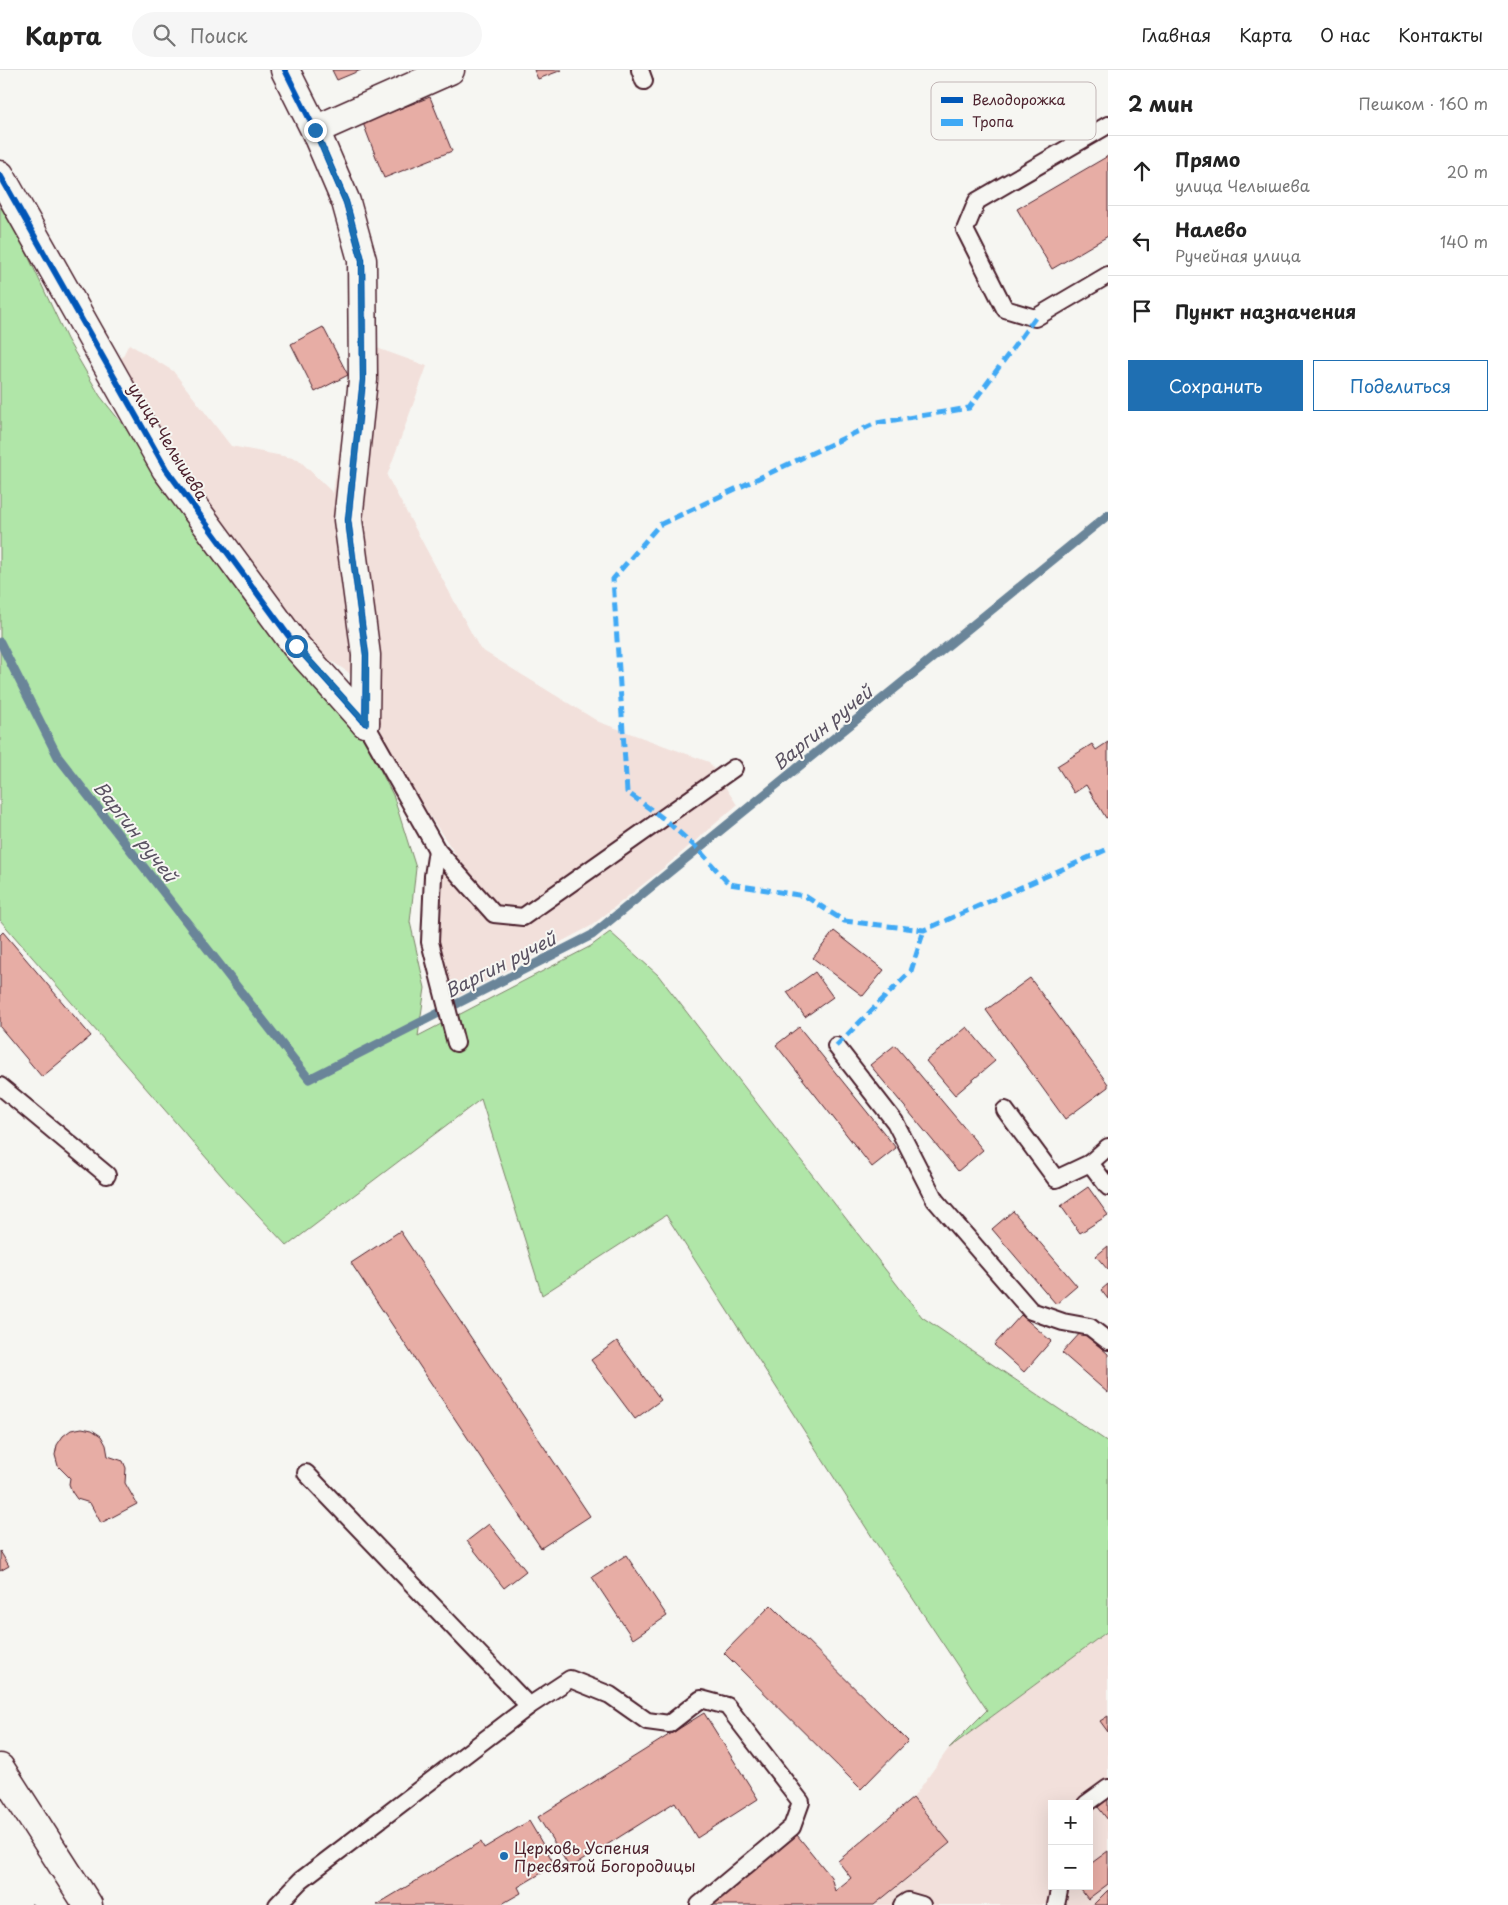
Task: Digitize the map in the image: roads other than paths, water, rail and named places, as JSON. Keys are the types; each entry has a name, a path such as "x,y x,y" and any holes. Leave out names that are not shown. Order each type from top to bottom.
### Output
{"street":[{"path":"285,70 315,130 346,202 362,260 363,380 348,520 366,655 366,723"},
{"path":"315,130 450,70"},
{"name":"улица Челышева","path":"0,175 166,469 296,646 366,723"},
{"path":"0,1768 88,1905"}],"lane":[{"path":"1096,132 1108,125"},
{"path":"1082,140 977,201 965,230 1005,309 1035,318 1108,275"},
{"path":"366,723 437,850 494,914 523,918 734,768"},
{"path":"437,850 433,876 430,942 456,1043"},
{"path":"836,1046 895,1122 935,1200 1031,1311 1063,1322 1090,1327 1108,1341"},
{"path":"0,1086 106,1175"},
{"path":"1005,1110 1056,1179 1090,1163 1108,1147"},
{"path":"1090,1163 1108,1186"},
{"path":"306,1473 528,1706"},
{"path":"276,1905 301,1880 528,1706 570,1679 610,1695 647,1721 669,1724 701,1699 727,1706 801,1802 792,1827 698,1905"},
{"path":"1092,1800 1108,1788"},
{"path":"1056,1905 1059,1890"},
{"path":"902,1905 908,1901 922,1905"}],"waterway":[{"name":"Варгин ручей","path":"0,642 58,757 309,1079 592,935 1108,515"}],"place":[{"name":"Церковь Успения Пресвятой Богородицы","path":"504,1856"}]}
